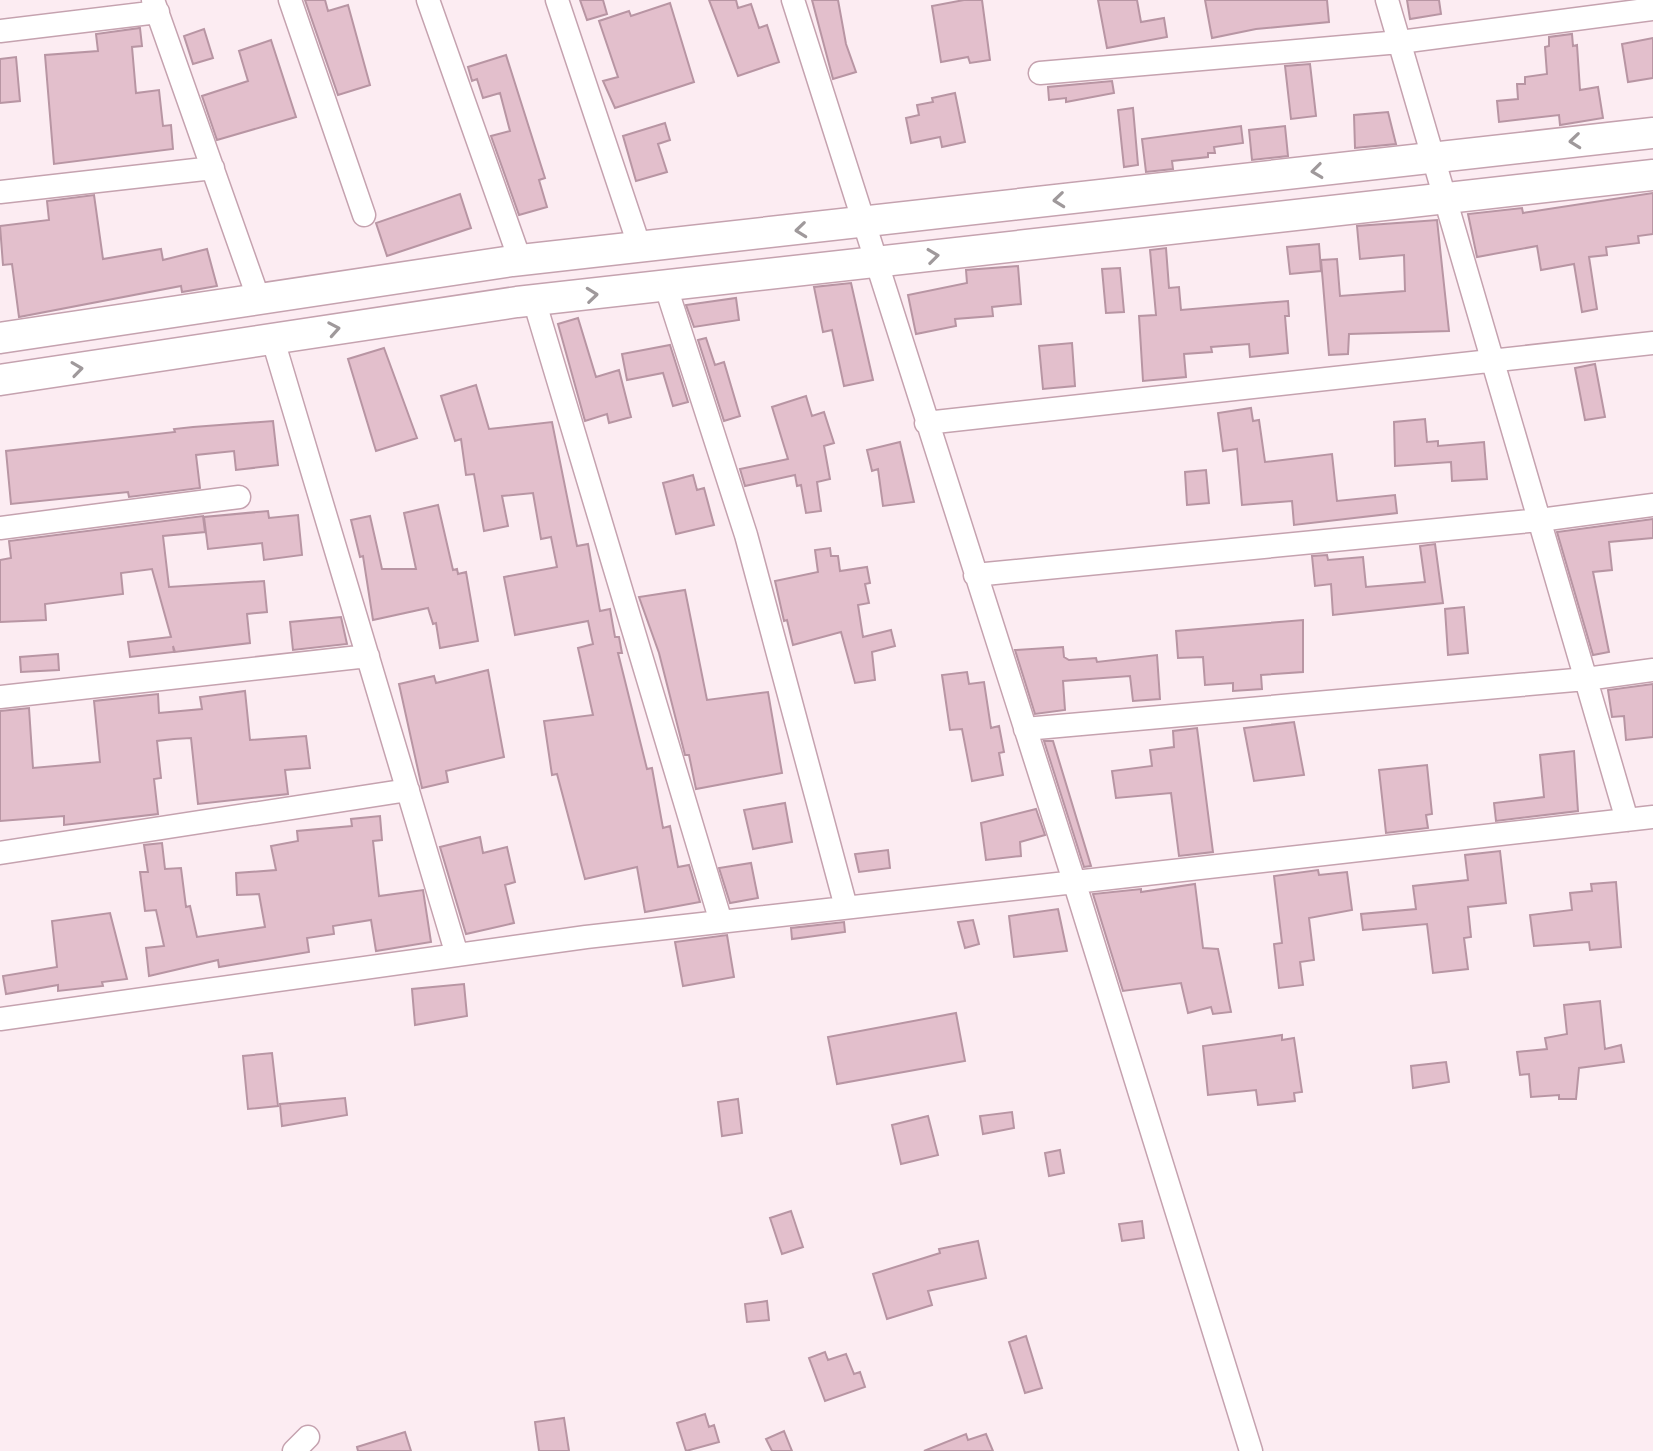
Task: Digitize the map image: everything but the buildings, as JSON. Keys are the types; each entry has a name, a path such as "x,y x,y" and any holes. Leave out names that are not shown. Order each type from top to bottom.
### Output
{"main road":[{"path":"0,338 259,300 393,276 520,260 1653,133"},
{"path":"0,380 273,340 400,317 534,300 1653,175"}],"street":[{"path":"290,0 364,215"},
{"path":"428,0 520,260"},
{"path":"557,0 640,248"},
{"path":"793,0 1074,881 1251,1451"},
{"path":"1387,0 1627,820"},
{"path":"0,31 156,6 259,300"},
{"path":"1040,73 1400,42 1653,9"},
{"path":"0,192 213,168"},
{"path":"666,287 746,535 846,907"},
{"path":"534,300 721,922"},
{"path":"273,340 457,955"},
{"path":"926,423 1653,343"},
{"path":"0,528 239,497"},
{"path":"975,575 1540,520 1653,505"},
{"path":"0,697 368,656"},
{"path":"1025,729 1586,679 1653,670"},
{"path":"0,853 408,790"},
{"path":"0,1019 457,955 721,922 1653,817"}]}
